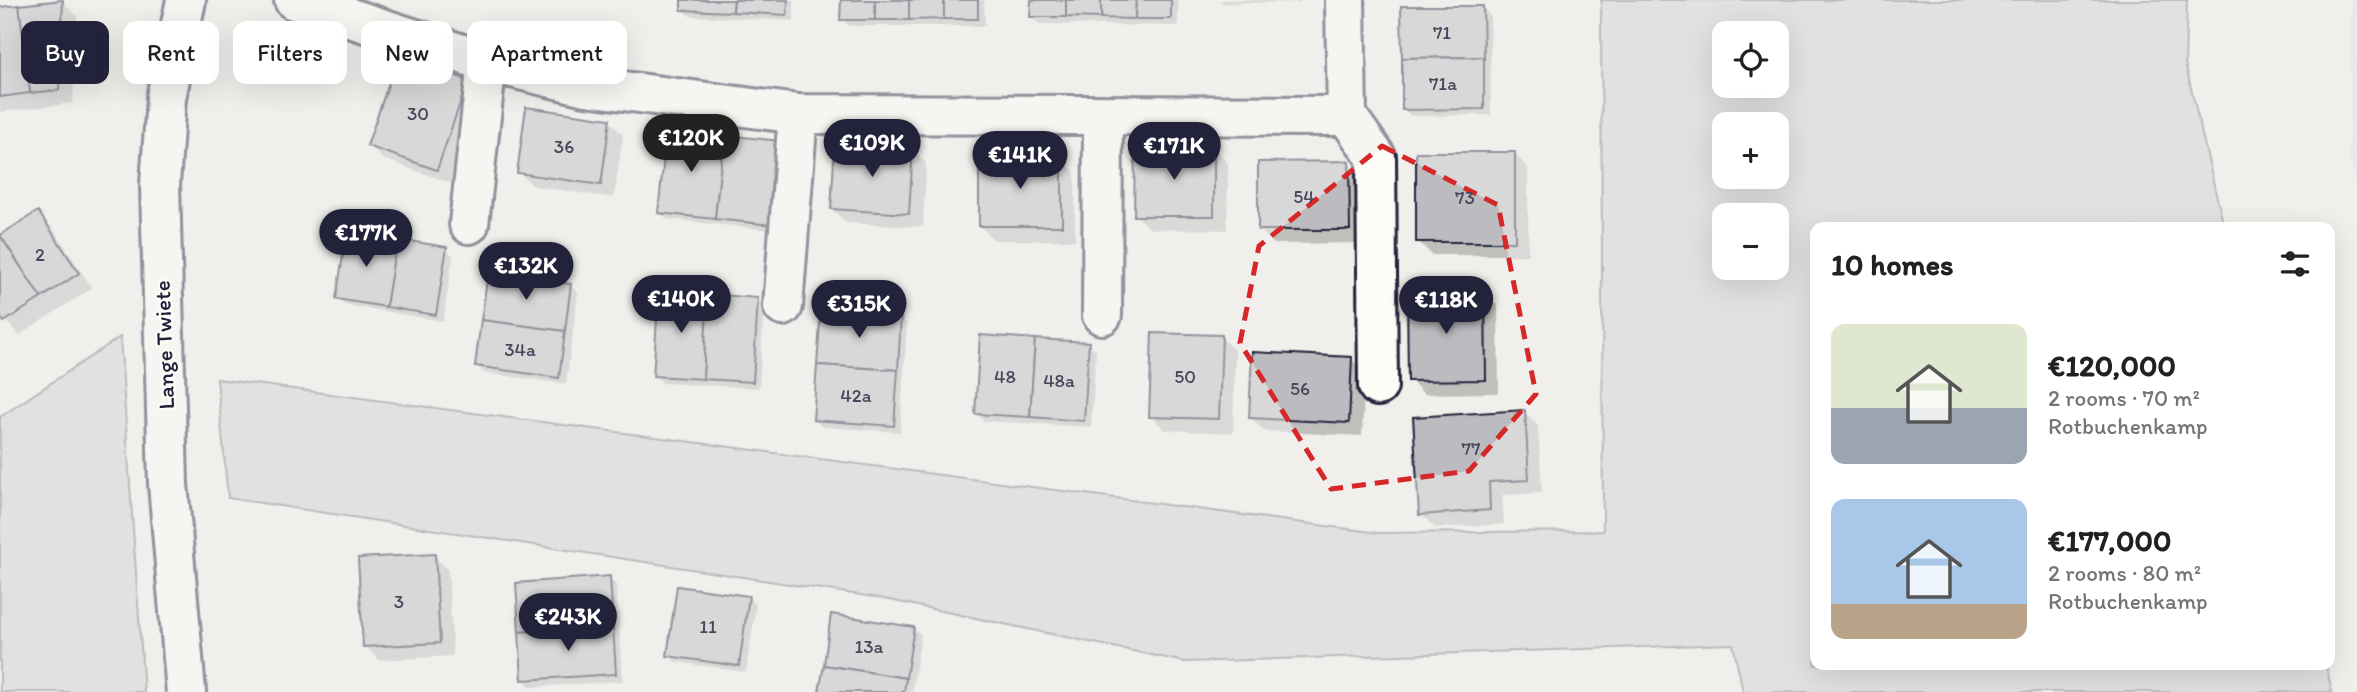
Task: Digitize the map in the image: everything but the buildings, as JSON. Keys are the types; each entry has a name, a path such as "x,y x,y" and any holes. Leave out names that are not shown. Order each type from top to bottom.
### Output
{"street":[{"name":"Lange Twiete","path":"186,0 166,98 160,185 168,484 186,692"},
{"path":"294,0 467,56"},
{"path":"1345,0 1347,116 1376,157 1378,386"},
{"path":"469,223 485,84"},
{"path":"578,84 798,114 1347,116"},
{"path":"783,306 798,114"},
{"path":"1102,315 1103,116"}],"highlighted area":[{"path":"1382,146 1498,205 1536,394 1469,471 1331,489 1240,343 1259,246"}],"shaded area":[{"path":"1601,0 2187,0 2185,63 2223,222 1810,222 1810,670 2327,670 2332,692 1743,692 1733,644 1185,662 880,598 228,498 217,379 1379,533 1603,531"},
{"path":"2351,0 2357,0 2357,190 2349,154"},
{"path":"120,337 144,692 0,692 0,417"}]}
